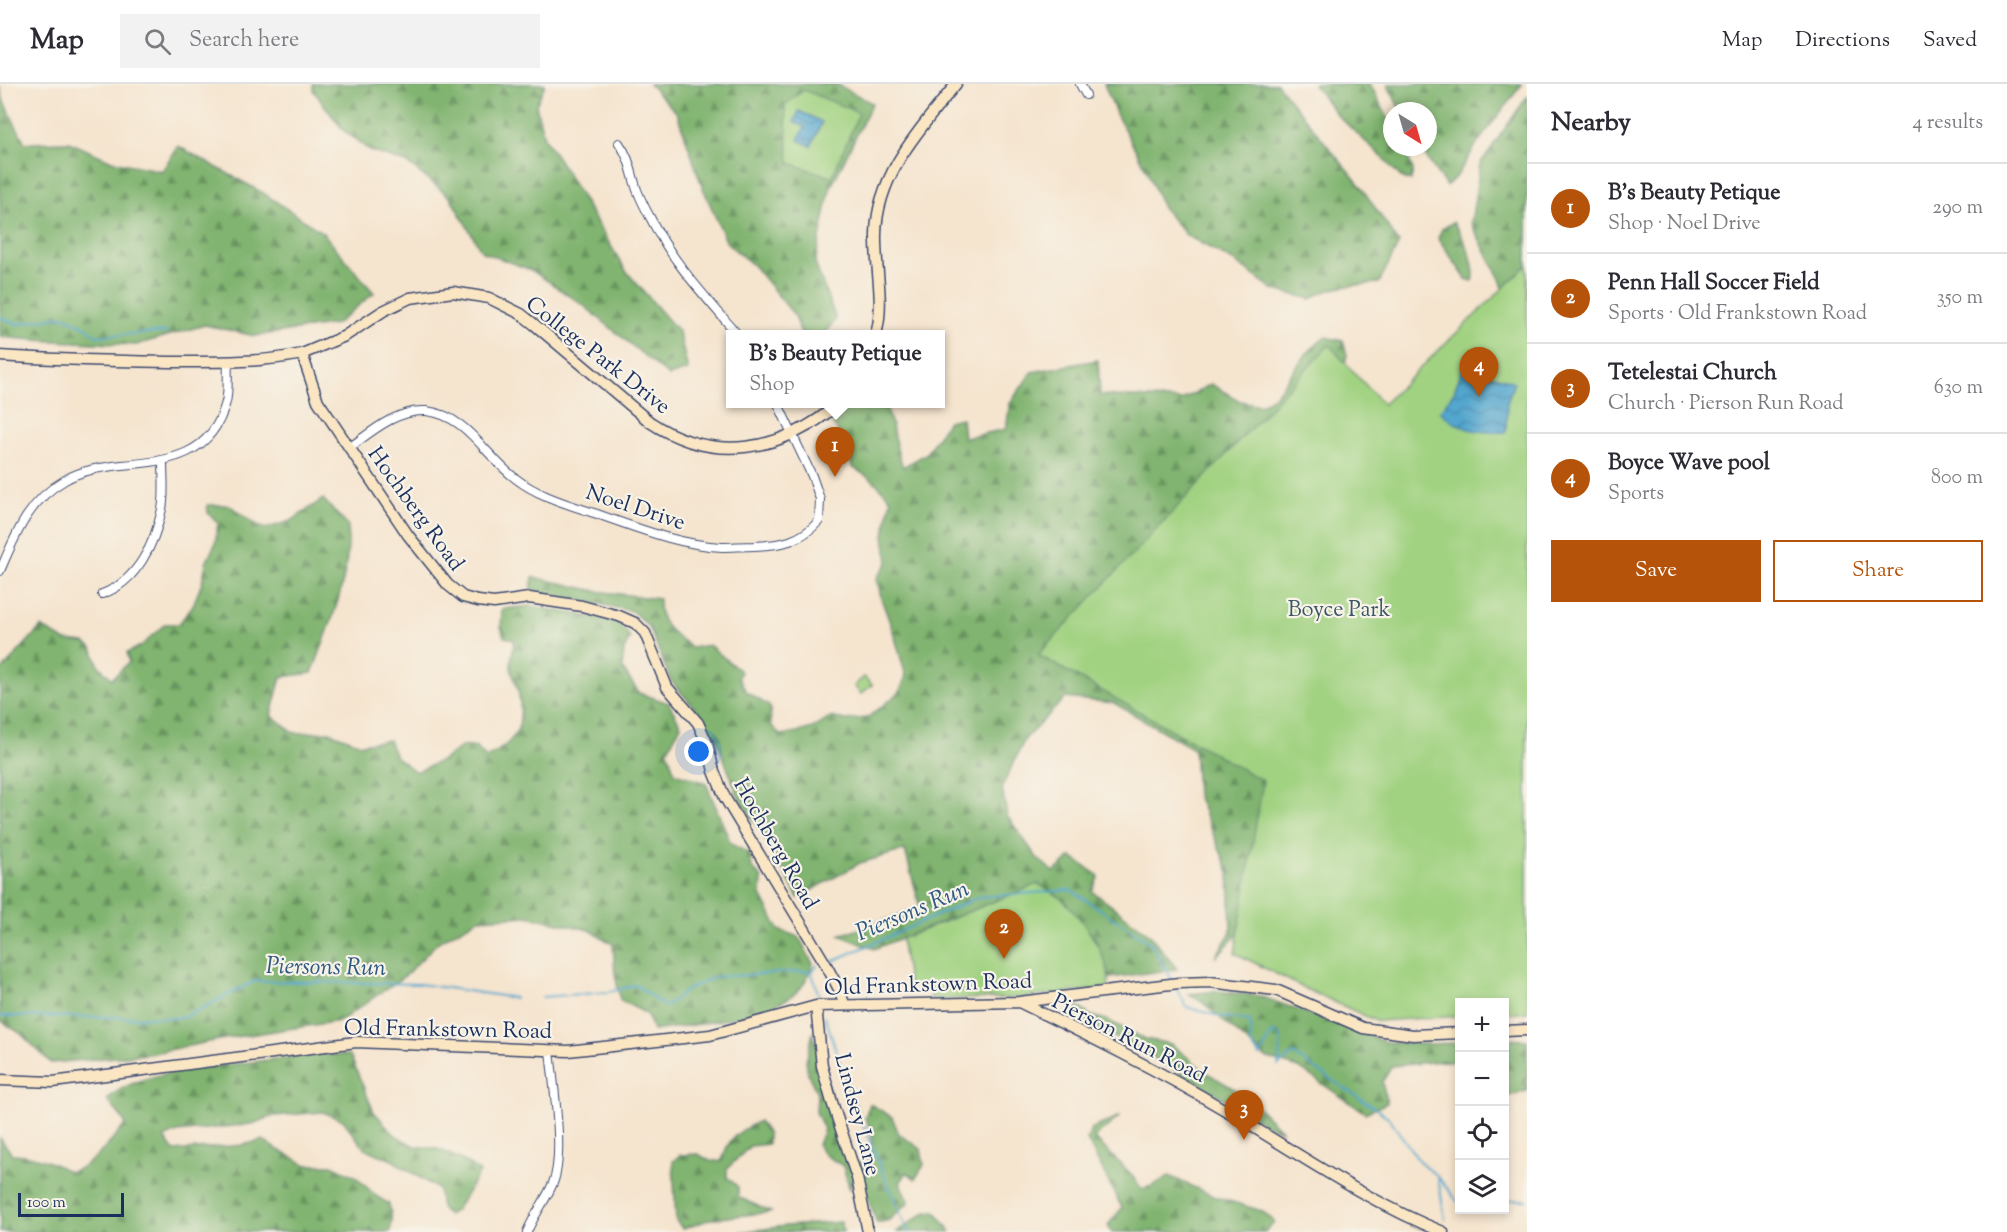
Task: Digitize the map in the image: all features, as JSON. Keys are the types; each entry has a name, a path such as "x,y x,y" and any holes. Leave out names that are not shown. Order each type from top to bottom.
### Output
{"street":[{"path":"1080,84 1086,95"},
{"path":"876,330 879,310 876,234 883,194 902,154 951,86"},
{"path":"619,143 627,154 637,189 651,220 671,254 694,285 733,330"},
{"name":"College Park Drive","path":"302,354 345,336 383,311 410,298 453,292 489,298 521,314 650,422 680,438 708,446 736,447 766,444 792,434 833,408"},
{"path":"0,356 128,362 274,359 302,354"},
{"name":"Hochberg Road","path":"302,354 318,401 408,535 448,585 463,597 494,603 529,598 582,606 620,616 635,623 645,633 667,687 698,723 725,798 825,963 840,991 844,1004"},
{"path":"0,571 30,508 66,479 105,467 163,462 193,450 210,436 226,400 228,361"},
{"name":"Noel Drive","path":"350,448 379,427 409,412 425,411 438,414 464,426 514,478 534,491 651,533 698,544 723,547 765,545 796,540 808,533 819,521 820,499 812,476 780,408"},
{"path":"102,594 126,581 146,553 156,531 162,507 163,462"},
{"name":"Old Frankstown Road","path":"0,1080 54,1082 356,1042 550,1050 597,1049 710,1035 816,1006 1019,1002 1174,983 1210,982 1276,990 1363,1028 1413,1035 1455,1033"},
{"name":"Pierson Run Road","path":"1019,1002 1141,1062 1379,1201 1416,1221 1443,1232"},
{"name":"Lindsey Lane","path":"816,1006 822,1066 857,1178 868,1232"},
{"path":"1509,1031 1527,1030"},
{"path":"527,1232 553,1183 557,1169 558,1150 550,1050"}],"green space":[{"path":"313,84 545,84 536,105 544,138 626,271 679,332 688,370 669,376 583,305 531,270 482,252 450,197 407,163 370,151 342,129 313,90"},
{"path":"649,84 836,84 872,103 830,189 815,263 836,319 827,330 800,330 795,316 754,266 727,243 702,186 677,113"},
{"path":"1104,84 1277,84 1359,184 1399,243 1379,283 1326,291 1311,299 1274,290 1235,262 1186,235 1163,208 1147,171 1117,116"},
{"path":"1313,84 1370,84 1383,109 1383,156 1407,156 1413,169 1411,181 1401,177 1337,115"},
{"path":"1387,84 1522,84 1476,145 1457,176 1446,186 1425,156 1437,156 1437,102 1396,102"},
{"path":"0,87 4,102 25,143 69,142 112,161 162,171 178,146 263,193 323,233 374,293 336,324 255,336 205,325 136,345 0,337"},
{"path":"804,90 859,113 832,177 789,163 785,105"},
{"path":"1527,97 1527,331 1515,324 1500,279 1471,223 1480,164"},
{"path":"1453,222 1465,242 1471,259 1473,281 1466,279 1438,238 1442,229"},
{"name":"Boyce Park","path":"1527,265 1527,1012 1509,1014 1509,998 1455,998 1455,1016 1376,1021 1235,953 1263,781 1038,655 1329,345 1383,404"},
{"path":"1325,337 1343,341 1347,355 1339,386 1307,861 1215,958 1231,932 1229,872 1197,795 1194,749 1114,703 1065,698 1025,739 1002,787 1007,816 1038,859 1054,872 1071,857 1099,876 1092,891 1149,934 1177,969 1110,978 1095,938 1038,884 874,949 839,935 920,907 905,850 860,863 798,898 772,849 738,796 716,738 694,707 671,681 649,627 632,611 531,590 533,577 596,591 659,599 661,616 673,633 692,648 709,645 741,672 738,677 746,691 770,707 771,725 780,735 813,728 830,717 846,720 867,718 899,693 906,676 881,598 877,578 888,562 884,536 891,499 873,480 852,467 848,447 833,424 847,408 886,408 903,467 926,454 948,421 962,418 964,438 1006,429 1010,403 1032,372 1098,360 1100,395 1182,400 1211,384 1240,401 1260,405 1275,396 1307,353"},
{"path":"323,499 348,526 343,582 312,673 281,677 271,715 294,733 329,732 361,744 389,740 396,757 416,772 443,760 462,746 477,748 486,758 506,745 520,723 518,690 511,665 514,639 504,637 501,627 502,609 531,606 618,622 630,637 624,650 622,668 639,693 669,703 681,726 667,751 675,773 706,783 731,844 750,854 752,868 762,878 761,895 779,930 799,937 813,964 800,989 771,1007 752,1013 653,1031 647,1014 620,1000 613,944 590,930 527,916 478,919 438,942 406,975 340,1021 229,1038 148,1054 51,1063 20,1033 0,1020 0,672 41,627 66,641 85,643 92,648 99,666 112,679 129,662 127,653 141,646 165,624 179,624 193,605 202,583 206,563 215,544 218,523 208,513 207,505 229,505 265,529 291,521"},
{"path":"864,677 872,685 861,694 854,686"},
{"path":"1038,884 1062,899 1087,928 1106,965 1109,977 1108,988 1019,998 931,999 930,986 909,986 901,939"},
{"path":"1217,991 1260,996 1386,1042 1455,1043 1455,1062 1392,1066 1382,1082 1387,1103 1365,1113 1299,1068 1266,1058 1202,1002 1188,994"},
{"path":"1079,1007 1089,1015 1107,1020 1145,1039 1171,1044 1207,1073 1238,1091 1256,1105 1282,1131 1076,1017 1071,1010"},
{"path":"813,1033 853,1175 850,1190 843,1166 825,1155 818,1145 824,1129 816,1112 817,1093 808,1074 806,1061"},
{"path":"1509,1039 1527,1040 1527,1091 1509,1096"},
{"path":"314,1054 350,1055 374,1112 395,1135 414,1146 436,1148 464,1161 480,1172 456,1210 448,1215 441,1208 438,1189 392,1160 364,1148 343,1120 323,1112 274,1116 252,1124 177,1132 164,1138 174,1151 243,1145 263,1140 307,1165 332,1165 355,1176 376,1196 389,1204 392,1220 390,1232 0,1232 0,1138 12,1154 42,1159 69,1172 93,1160 125,1125 124,1120 107,1100 133,1083 167,1073"},
{"path":"870,1104 892,1117 899,1134 921,1149 924,1165 915,1179 907,1172 900,1183 909,1202 889,1220 877,1223 863,1185 859,1162 867,1164 871,1151 872,1135 865,1117"},
{"path":"1120,1116 1094,1138 1129,1172 1142,1189 1169,1176 1216,1197 1262,1211 1275,1222 1265,1232 1111,1232 1108,1225 1122,1208 1087,1140 1091,1129"},
{"path":"759,1121 768,1134 768,1144 750,1146 727,1169 727,1177 738,1187 738,1197 771,1212 711,1219 683,1229 676,1221 673,1161 680,1155 698,1154 710,1161 722,1161 727,1146 735,1136"},
{"path":"935,1211 951,1232 897,1232 924,1213"},
{"path":"841,1222 843,1232 739,1232 786,1226"}],"water":[{"path":"799,111 822,122 811,146 798,140 805,127 794,122"},
{"path":"1463,366 1514,382 1507,403 1506,432 1487,432 1462,427 1440,411 1454,392"}],"waterway":[{"path":"0,317 17,324 63,316 86,327 97,336 167,332"},
{"name":"Piersons Run","path":"833,961 979,897 1071,890 1152,944 1172,980"},
{"name":"Piersons Run","path":"542,997 609,992 636,985 665,1007 690,988 715,977 812,971 817,965"},
{"path":"812,973 819,996"},
{"name":"Piersons Run","path":"0,1016 183,1018 255,981 420,984 515,998"},
{"name":"Piersons Run","path":"1176,988 1187,1007 1218,1016 1250,1021 1251,1045 1260,1056 1272,1033 1281,1036 1278,1066 1293,1054 1388,1117 1419,1161 1438,1177 1455,1198"},
{"path":"825,1016 848,1089 908,1232"},
{"path":"1438,1178 1445,1219"},
{"name":"Piersons Run","path":"1509,1200 1527,1200"}],"place":[{"name":"Boyce Wave pool","path":"1479,397"},
{"name":"B's Beauty Petique","path":"835,477"},
{"name":"Penn Hall Soccer Field","path":"1004,959"},
{"name":"Tetelestai Church","path":"1244,1140"}]}
